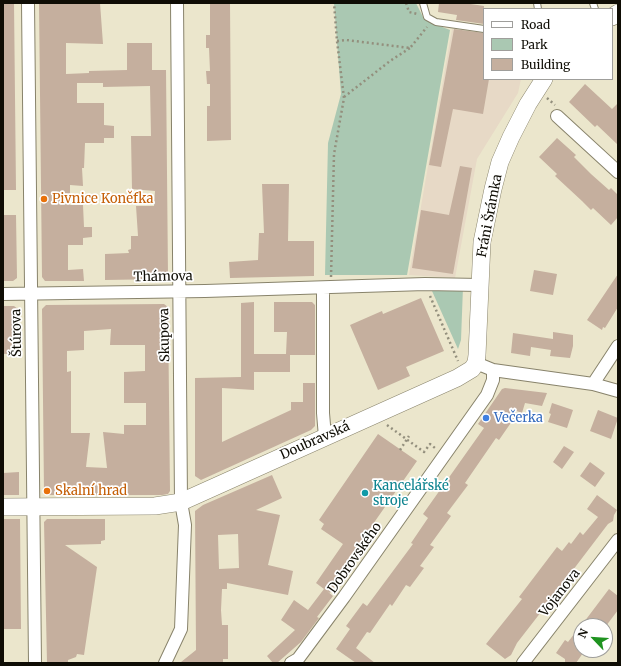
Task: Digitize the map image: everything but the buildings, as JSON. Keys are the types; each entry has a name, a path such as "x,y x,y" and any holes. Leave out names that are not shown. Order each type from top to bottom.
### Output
{"street":[{"name":"Štúrova","path":"28,3 35,663"},
{"name":"Skupova","path":"165,663 181,629 185,525 181,502 178,291 177,3"},
{"name":"Fráni Šrámka","path":"470,369 480,285 482,242 493,189 500,162 511,136 541,85"},
{"path":"557,116 618,172"},
{"name":"Thámova","path":"3,294 425,284 480,285"},
{"path":"325,437 323,413 327,287"},
{"path":"593,384 618,346"},
{"path":"470,369 493,370 593,384 618,391"},
{"name":"Doubravská","path":"3,507 155,506 181,502 373,415 470,369"},
{"name":"Dobrovského","path":"300,662 487,395 493,380 493,370"},
{"name":"Vojanova","path":"523,663 618,540"}],"lane":[{"path":"423,3 427,17 436,22 483,29"}],"path":[{"path":"327,287 334,154 344,98 336,40 334,3"},
{"path":"344,98 390,61 410,48 426,30 427,24 431,19"},
{"path":"336,40 410,48"},
{"path":"541,85 562,110 557,116"},
{"path":"425,284 470,369"},
{"path":"373,415 424,452 430,444 439,451"},
{"path":"400,450 409,436"}],"shaded area":[{"path":"452,29 483,35 483,80 521,80 518,93 477,159 455,278 409,275"}],"green space":[{"path":"334,3 416,3 423,17 429,22 450,30 407,275 325,275 328,143 341,94"},
{"path":"433,287 463,287 461,340 458,349 432,291"}],"place":[{"name":"Pivnice Koněfka","path":"44,199"},
{"name":"Večerka","path":"486,418"},
{"name":"Skalní hrad","path":"47,491"},
{"name":"Kancelářské stroje","path":"365,493"}]}
